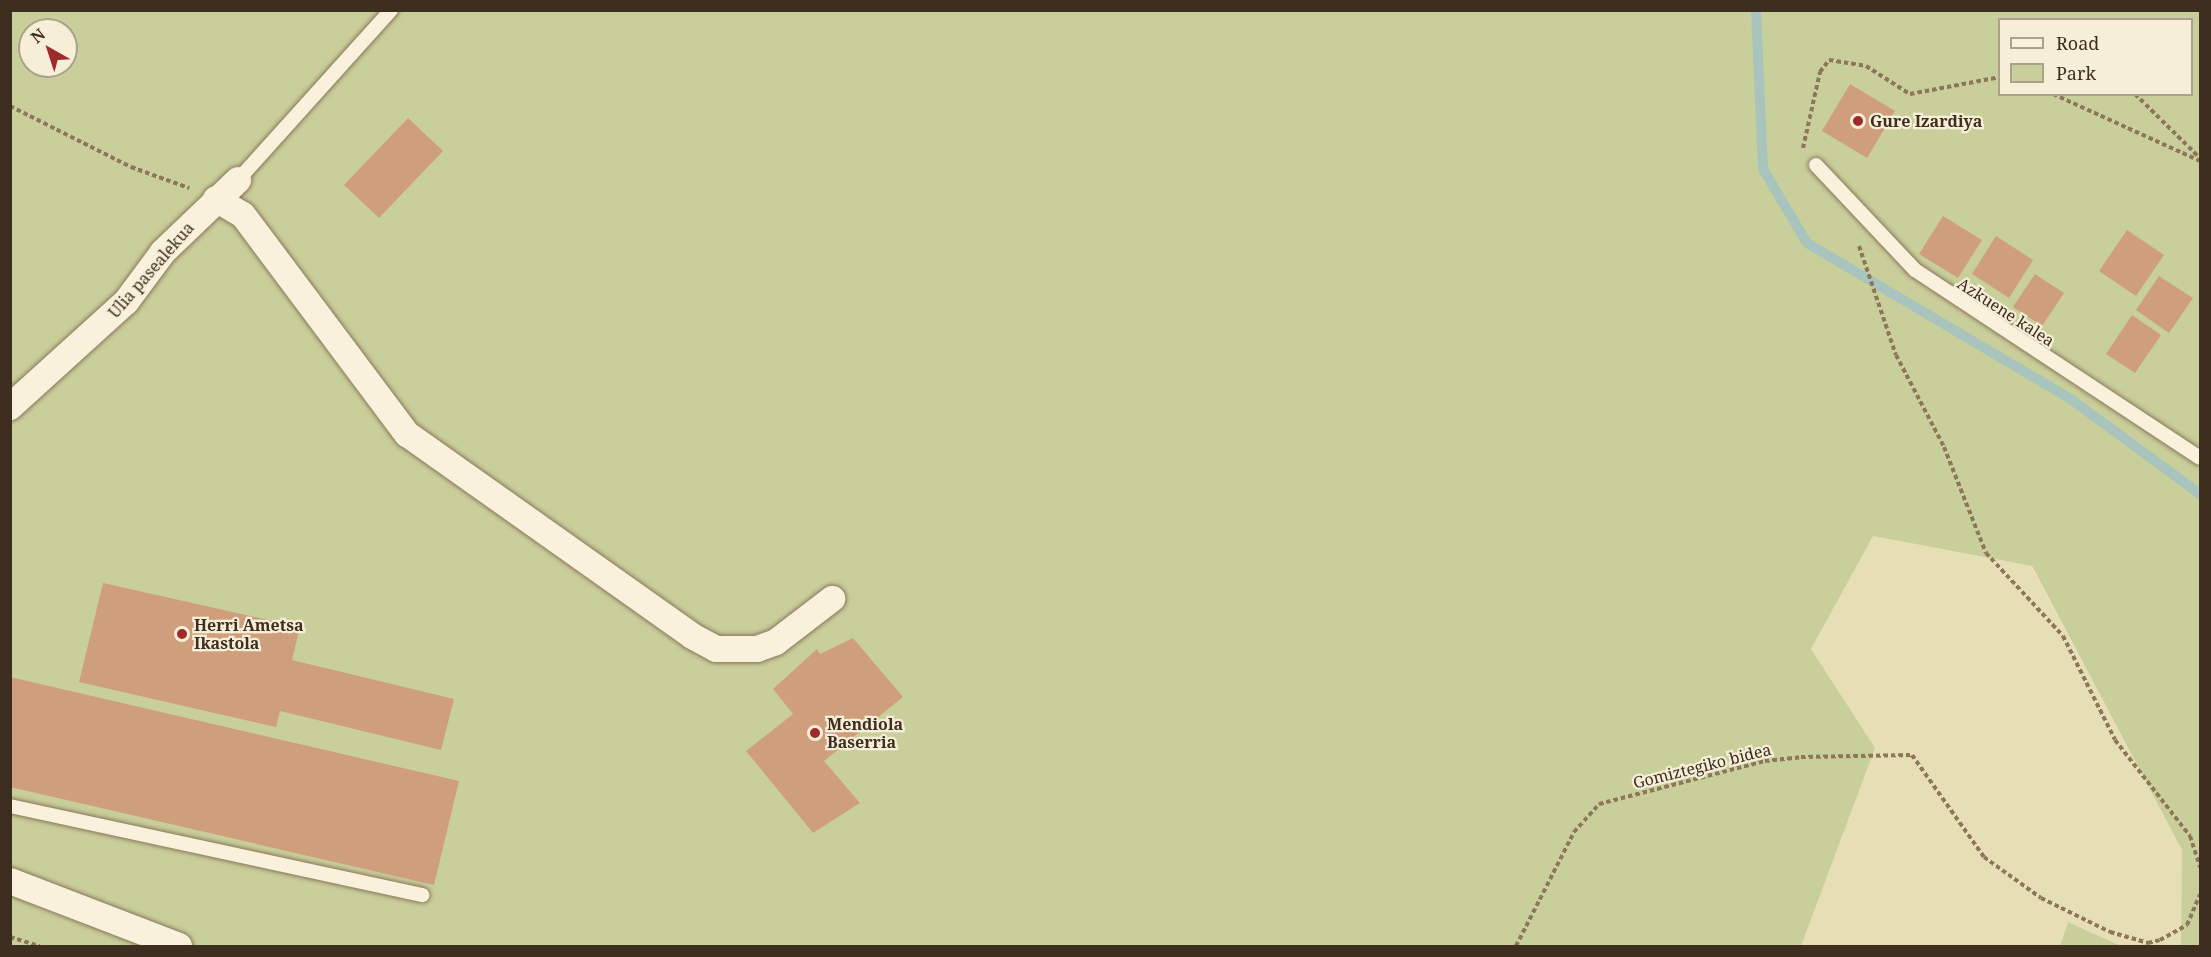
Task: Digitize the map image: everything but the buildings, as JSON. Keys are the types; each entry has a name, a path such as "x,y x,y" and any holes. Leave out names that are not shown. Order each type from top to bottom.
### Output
{"street":[{"name":"Ulia pasealekua","path":"10,407 126,302 163,252 238,180"},
{"path":"216,199 243,215 407,434 692,636 716,649 757,650 776,642 832,599"},
{"path":"10,881 179,946"}],"lane":[{"path":"238,180 391,10"},
{"name":"Azkuene kalea","path":"1816,165 1850,207 1941,289 2200,458"},
{"path":"10,806 422,895"}],"path":[{"path":"1816,165 1801,143 1820,72 1829,60 1866,66 1910,94 1998,77"},
{"path":"2058,96 2200,159"},
{"path":"2137,96 2200,159"},
{"path":"10,106 131,167 216,199"},
{"path":"1850,207 1863,265 1896,355 1944,447 1986,553 2063,636 2115,740 2190,836 2200,867"},
{"name":"Gomiztegiko bidea","path":"1516,946 1574,832 1599,804 1765,761 1839,761 1897,752 1912,755 1984,857 2041,898 2110,932 2148,943"},
{"path":"2142,946 2187,926 2200,896"},
{"path":"10,937 40,946"}],"shaded area":[{"path":"1872,536 2031,566 2182,850 2181,946 2121,946 2068,922 2060,946 1801,946 1874,748 1811,649"}],"green space":[{"path":"10,11 2200,11 2200,946 2181,946 2182,850 2032,566 1873,536 1811,649 1875,748 1801,946 11,946"},
{"path":"2068,922 2121,946 2060,946"}],"waterway":[{"path":"1756,10 1763,169 1807,243 2072,400 2200,494"}],"place":[{"name":"Gure Izardiya","path":"1858,121"},
{"name":"Herri Ametsa Ikastola","path":"182,634"},
{"name":"Mendiola Baserria","path":"815,733"}]}
